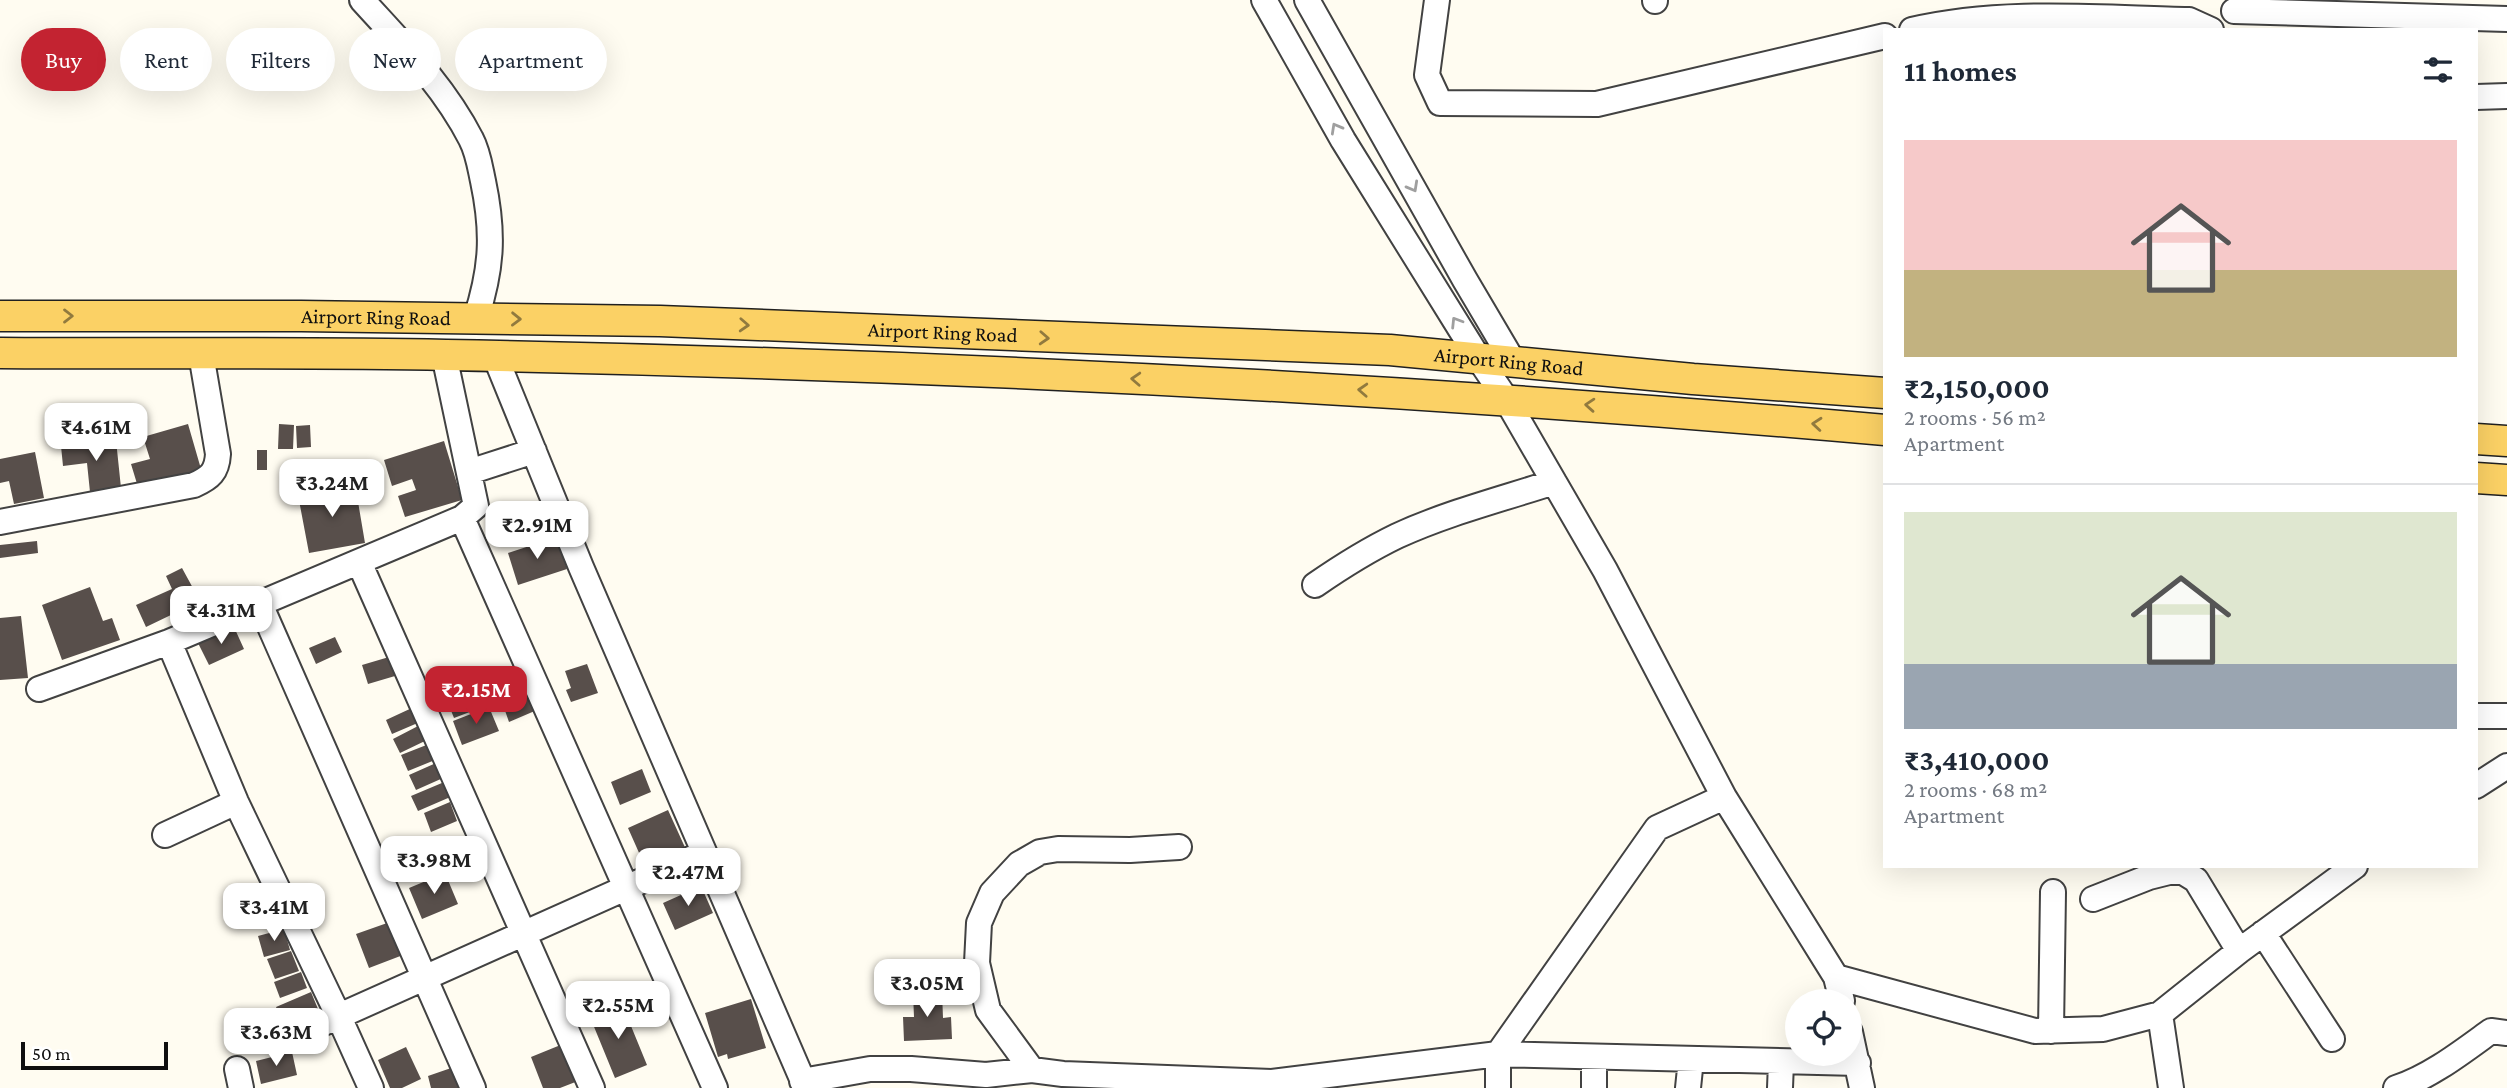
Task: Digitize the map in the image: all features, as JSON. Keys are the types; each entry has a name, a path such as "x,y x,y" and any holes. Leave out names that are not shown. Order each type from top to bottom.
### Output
{"main road":[{"name":"Airport Ring Road","path":"0,316 301,316 660,321 1390,350 1693,379 1883,393"},
{"name":"Airport Ring Road","path":"0,353 444,355 941,370 1396,392 1883,430"},
{"path":"2478,439 2507,441"},
{"path":"2478,478 2507,480"}],"street":[{"path":"362,0 430,76 448,100 476,151 490,226 488,279 476,318"},
{"path":"1264,0 1343,140 1506,399 1605,570 1724,797 1839,989"},
{"path":"1307,0 1514,363"},
{"path":"1437,0 1427,75 1440,103 1597,104 1883,36"},
{"path":"2218,28 2235,6 2372,8 2507,19"},
{"path":"1920,28 2009,17 2189,20 2207,28"},
{"path":"2478,97 2507,96"},
{"path":"0,523 194,485 213,474 218,454 201,354"},
{"path":"39,689 169,642 462,518 476,506 444,355"},
{"path":"495,356 581,567 804,1085 870,1069 986,1074 1032,1070 1063,1081 1272,1085 1380,1077 1498,1054 1785,1062"},
{"path":"469,472 534,451"},
{"path":"1315,585 1347,563 1399,535 1439,519 1554,482"},
{"path":"462,518 715,1088"},
{"path":"359,562 592,1088"},
{"path":"260,604 473,1088"},
{"path":"169,642 236,802 371,1088"},
{"path":"2478,716 2507,716"},
{"path":"2478,785 2507,766"},
{"path":"1497,1088 1498,1054 1657,828 1724,797"},
{"path":"164,835 236,802"},
{"path":"1032,1070 988,1010 977,963 979,923 992,893 1019,864 1040,852 1058,849 1130,850 1179,847"},
{"path":"290,1038 704,853"},
{"path":"1862,994 2035,1031 2103,1029 2160,1014 2239,951 2352,868"},
{"path":"2093,899 2149,877 2183,872 2196,880 2239,951"},
{"path":"2051,1031 2053,892"},
{"path":"2263,933 2332,1040"},
{"path":"2160,1014 2171,1088"},
{"path":"2397,1088 2463,1052 2491,1031 2507,1033"},
{"path":"1594,1057 1594,1088"},
{"path":"1688,1088 1691,1059"},
{"path":"1780,1088 1781,1062"},
{"path":"1858,1066 1862,1088"}],"building":[{"path":"188,424 201,469 138,487 131,464 150,459 143,437"},
{"path":"279,424 294,425 293,449 278,449"},
{"path":"310,425 311,447 297,448 296,426"},
{"path":"116,440 121,488 90,492 87,463 63,466 61,446"},
{"path":"444,441 462,500 405,517 398,496 416,490 412,479 392,486 384,460"},
{"path":"257,450 267,450 267,470 257,470"},
{"path":"35,452 44,498 14,504 9,481 0,483 0,459"},
{"path":"355,484 365,543 309,553 298,495"},
{"path":"557,537 567,569 518,585 508,553"},
{"path":"37,541 38,553 0,558 0,545"},
{"path":"182,568 200,601 146,627 136,605 172,589 166,576"},
{"path":"90,587 103,621 112,618 120,640 62,660 42,605"},
{"path":"21,616 28,678 0,680 0,618"},
{"path":"234,627 244,649 209,665 198,643"},
{"path":"335,637 342,652 316,664 309,648"},
{"path":"389,657 395,676 368,684 362,665"},
{"path":"587,664 598,693 571,702 566,690 571,688 565,671"},
{"path":"520,667 528,688 498,700 490,680"},
{"path":"480,685 488,705 454,718 446,698"},
{"path":"529,691 537,710 509,722 502,702"},
{"path":"414,707 420,722 392,734 386,720"},
{"path":"489,707 499,731 462,745 453,721"},
{"path":"420,725 427,740 400,753 393,739"},
{"path":"429,744 435,760 408,771 401,755"},
{"path":"436,763 443,778 416,790 409,775"},
{"path":"642,769 651,792 620,805 611,782"},
{"path":"449,780 455,795 418,811 411,796"},
{"path":"450,802 457,821 431,832 424,813"},
{"path":"668,810 688,854 648,873 628,828"},
{"path":"445,873 458,904 422,919 409,888"},
{"path":"701,886 713,913 675,930 663,903"},
{"path":"390,922 403,955 369,968 356,934"},
{"path":"284,929 290,950 264,957 258,936"},
{"path":"291,951 299,971 275,979 267,959"},
{"path":"301,972 307,988 280,998 274,982"},
{"path":"311,992 323,1021 288,1036 276,1007"},
{"path":"942,992 943,1018 951,1017 952,1039 904,1041 903,1017 914,1017 913,993"},
{"path":"751,999 766,1048 728,1059 727,1054 718,1057 705,1013"},
{"path":"622,1004 647,1065 615,1078 590,1017"},
{"path":"563,1044 578,1081 560,1088 543,1088 531,1057"},
{"path":"406,1047 421,1079 402,1088 390,1088 378,1060"},
{"path":"292,1052 297,1075 261,1084 256,1061"},
{"path":"454,1067 460,1088 431,1088 428,1076"}]}
